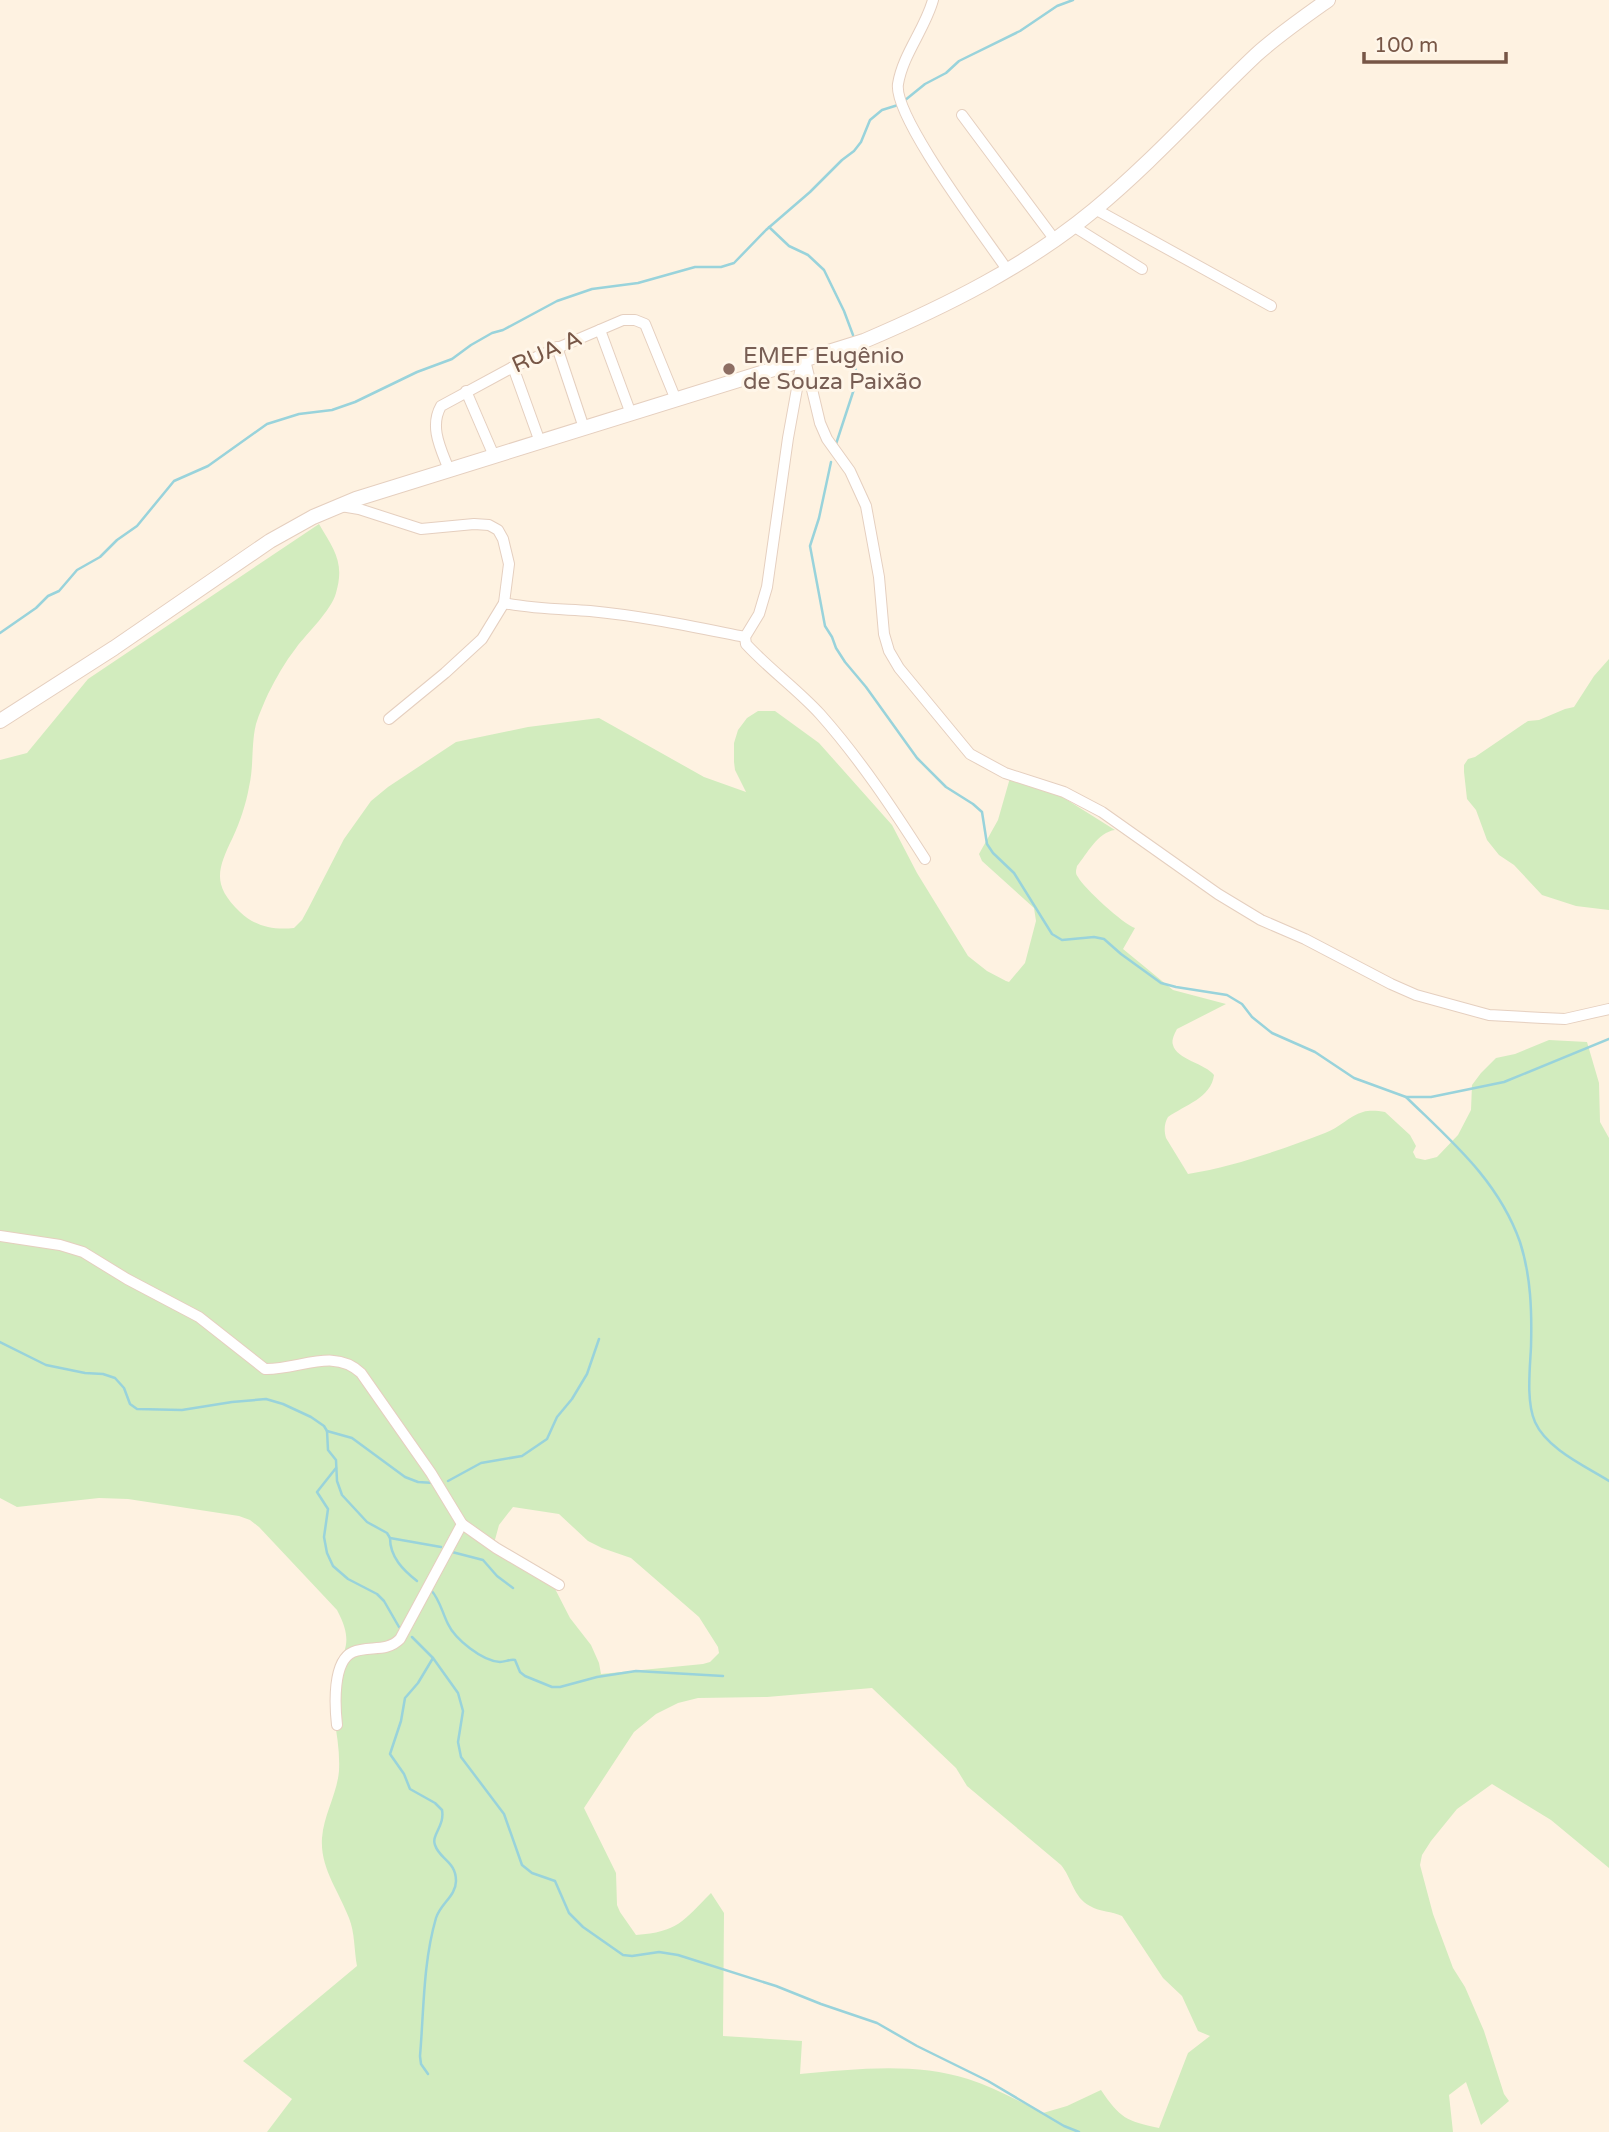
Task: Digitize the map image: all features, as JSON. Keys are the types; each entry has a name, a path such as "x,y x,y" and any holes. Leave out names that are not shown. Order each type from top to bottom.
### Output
{"street":[{"path":"933,0 930,12 902,68 898,97 922,145 1008,271"},
{"path":"0,721 114,648 270,541 313,517 356,499 864,341 1008,271 1095,209 1258,54 1328,0"},
{"path":"962,115 1055,240"},
{"path":"1095,209 1271,306"},
{"path":"1073,226 1142,269"},
{"name":"RUA A","path":"449,470 434,421 441,405 513,367 623,320 635,320 645,324 676,400"},
{"path":"600,330 631,414"},
{"path":"557,347 584,428"},
{"path":"804,360 788,438 767,587 759,614 745,637 746,644 821,715 874,781 925,859"},
{"path":"804,360 824,431 850,471 866,506 879,577 884,634 889,651 899,668 970,754 1004,773 1064,792 1102,812 1207,887 1261,920 1416,995 1489,1014 1543,1018 1565,1019 1609,1009"},
{"path":"513,367 540,442"},
{"path":"466,391 494,456"},
{"path":"341,506 421,529 489,525 498,530 503,539 509,564 505,603 482,639 389,719"},
{"path":"505,603 647,618 745,637"},
{"path":"0,1236 60,1245 83,1252 199,1317 265,1369 322,1361 351,1363 361,1373 436,1481 462,1524 496,1548 559,1585"},
{"path":"337,1725 336,1688 340,1670 347,1657 352,1653 390,1647 400,1639 462,1524"}],"green space":[{"path":"319,524 339,564 336,593 324,614 284,664 262,709 254,732 252,771 246,800 221,868 221,885 231,902 252,921 272,928 294,928 302,920 344,839 371,801 456,742 528,727 599,718 704,777 746,792 735,770 734,743 738,730 747,718 758,711 775,711 819,743 892,825 917,873 968,956 987,971 1009,982 1025,963 1036,921 1034,908 982,861 979,854 998,820 1010,778 1056,793 1115,830 1098,839 1077,866 1076,872 1095,897 1135,928 1123,949 1173,990 1226,1004 1177,1029 1173,1039 1175,1050 1214,1075 1212,1083 1203,1095 1168,1117 1166,1122 1166,1138 1188,1174 1223,1167 1275,1151 1330,1131 1353,1116 1368,1111 1385,1112 1410,1135 1416,1146 1413,1152 1416,1158 1425,1160 1437,1157 1458,1135 1471,1110 1472,1085 1496,1058 1515,1054 1549,1040 1587,1042 1599,1083 1600,1122 1609,1138 1609,1868 1551,1820 1492,1784 1457,1809 1431,1841 1422,1855 1420,1865 1433,1914 1453,1968 1465,1987 1484,2031 1504,2094 1509,2101 1481,2125 1466,2082 1449,2095 1453,2132 267,2132 292,2099 243,2061 357,1966 351,1924 327,1869 322,1849 323,1829 339,1771 331,1694 346,1644 343,1624 337,1610 250,1520 128,1499 99,1498 17,1507 0,1498 0,760 27,753 88,679","holes":["513,1507 559,1514 588,1541 631,1558 699,1617 719,1653 710,1662 703,1664 601,1674 591,1645 570,1618 552,1583 493,1547 499,1525","872,1688 956,1768 967,1786 1061,1865 1084,1902 1094,1908 1122,1916 1163,1978 1182,1996 1198,2031 1210,2036 1188,2053 1159,2128 1125,2117 1113,2107 1101,2090 1067,2106 1043,2113 978,2082 927,2070 885,2068 800,2074 802,2041 723,2036 724,1913 711,1893 686,1918 662,1931 636,1935 620,1912 617,1905 616,1873 584,1808 634,1732 656,1714 678,1703 698,1698 767,1697"]},
{"path":"1609,659 1609,910 1576,906 1542,895 1514,865 1499,855 1487,840 1476,810 1467,799 1464,765 1468,759 1528,721 1539,720 1574,707 1594,676"}],"waterway":[{"path":"904,101 959,61 1020,31 1057,6 1073,0"},
{"path":"0,633 36,608 48,596 59,591 77,570 100,557 117,540 137,526 174,481 208,466 267,424 299,414 332,410 355,402 417,372 452,359 492,333 503,330 557,301 592,289 638,283 695,267 721,267 734,263 766,230 854,151 870,120 882,110 898,105"},
{"path":"769,227 789,246 808,255 824,270 853,335"},
{"path":"836,444 856,383 855,350"},
{"path":"831,462 810,546 825,626 845,662 917,758 946,787 982,812 987,844 1014,873 1052,934 1062,940 1094,937 1104,939 1161,983 1227,995 1242,1004 1252,1017 1272,1033 1315,1052 1354,1078 1406,1097 1431,1097 1504,1082 1609,1039"},
{"path":"1406,1097 1472,1163 1499,1200 1520,1242 1530,1294 1529,1375 1535,1422 1557,1449 1609,1481"},
{"path":"448,1481 481,1463 522,1456 547,1439 557,1417 587,1374 599,1339"},
{"path":"0,1342 46,1365 115,1378 124,1388 130,1404 137,1409 182,1410 266,1399 283,1404 311,1417 327,1431 352,1438 405,1477 418,1482 434,1483"},
{"path":"327,1431 328,1450 336,1460 337,1481 342,1495 367,1522 387,1533 390,1538 441,1547"},
{"path":"336,1468 317,1492 328,1509 324,1537 327,1553 333,1566 348,1579 377,1594 384,1601 399,1627"},
{"path":"390,1538 392,1551 398,1562 417,1581"},
{"path":"452,1552 483,1560 497,1576 513,1588"},
{"path":"431,1590 452,1630 470,1648 493,1661 515,1660 520,1672 525,1676 552,1687 636,1671 723,1676"},
{"path":"412,1637 433,1658 458,1693 463,1711 458,1742 461,1757 504,1814 522,1865 532,1873 555,1881 569,1913 583,1927 623,1955 659,1952 678,1955 776,1986 877,2023 1079,2132"},
{"path":"428,2074 421,2064 420,2056 429,1952 436,1918 453,1891 456,1881 451,1865 437,1850 434,1841 442,1821 442,1810 410,1789 404,1774 390,1754 405,1698 433,1658"}],"place":[{"name":"EMEF Eugênio de Souza Paixão","path":"729,369"}]}
